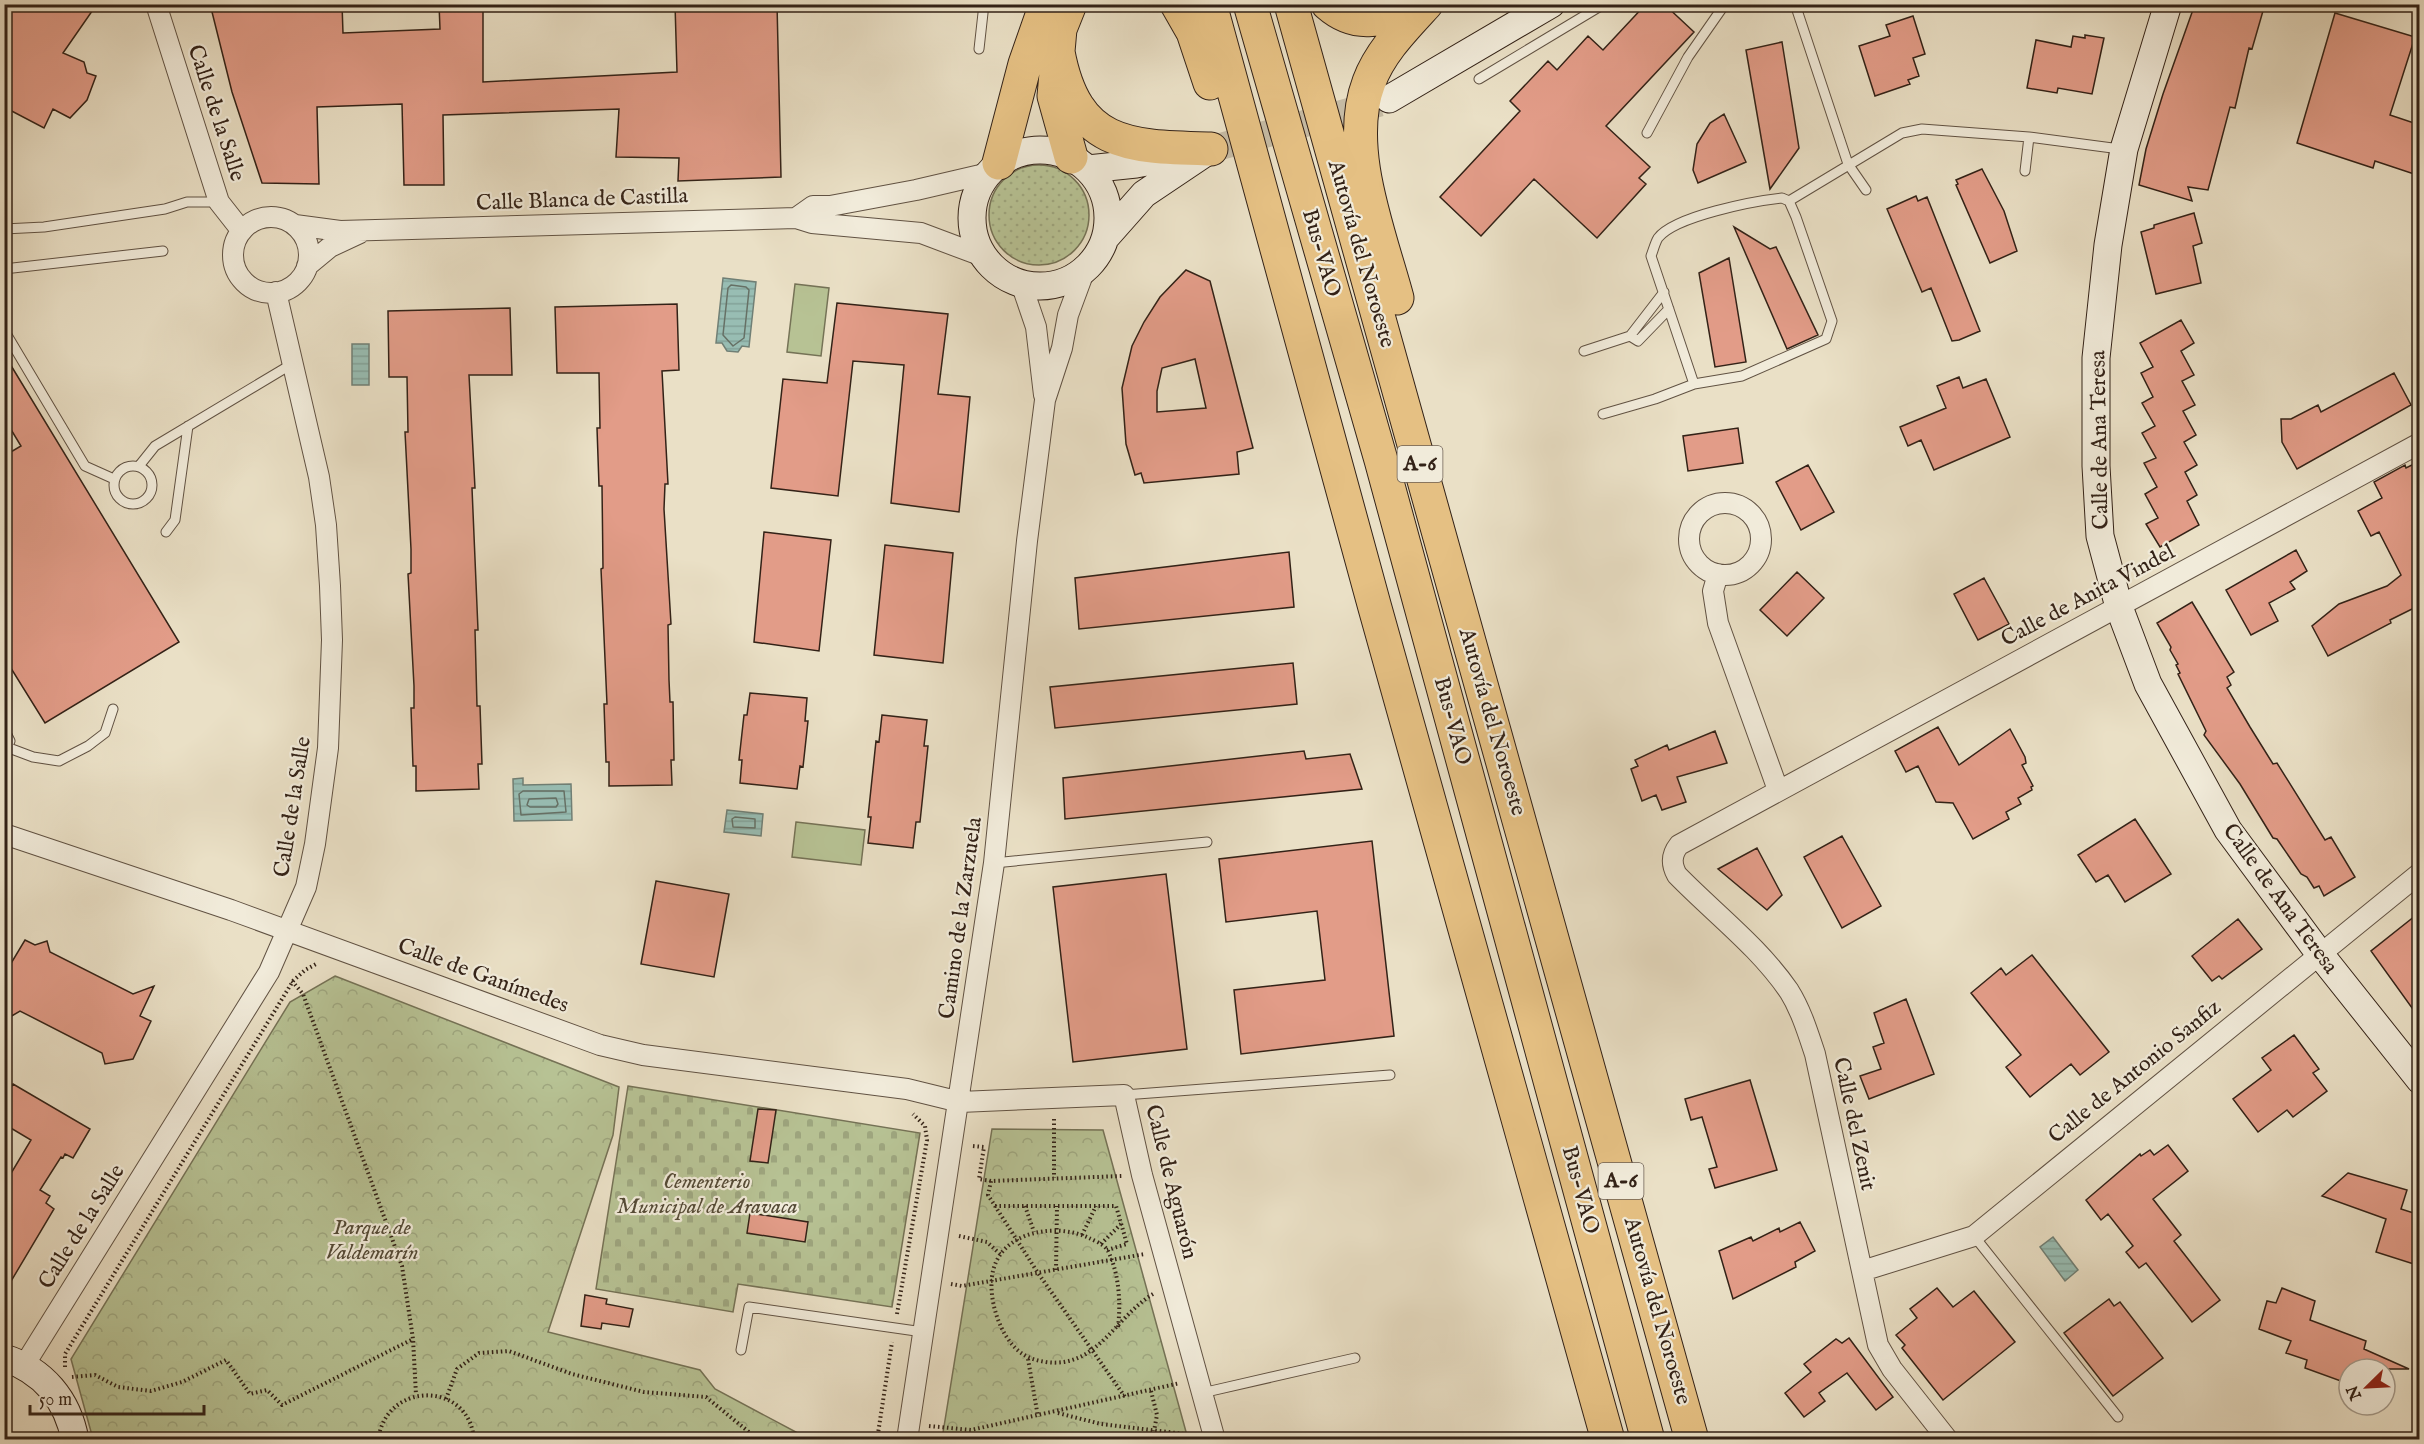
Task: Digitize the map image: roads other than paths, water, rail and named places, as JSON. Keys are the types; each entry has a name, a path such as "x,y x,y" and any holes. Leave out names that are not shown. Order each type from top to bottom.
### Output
{"highway":[{"path":"994,168 1025,64 1046,4"},
{"path":"1070,4 1060,29 1054,96 1080,163"},
{"path":"1177,4 1193,32 1208,77 1343,547 1375,608"},
{"path":"1210,4 1375,608 1608,1440"},
{"name":"Bus-VAO","path":"1250,4 1381,460 1648,1440"},
{"name":"Autovía del Noroeste","path":"1291,4 1692,1440"},
{"path":"1328,4 1344,16 1360,20 1380,20 1410,4"},
{"path":"1425,4 1393,41 1369,81 1359,121 1360,144 1369,194 1465,561 1549,923"},
{"path":"1058,52 1070,96 1083,114 1110,136 1146,147 1211,149"},
{"path":"1473,952 1488,1083 1585,1440"}],"street":[{"name":"Calle de la Salle","path":"156,4 219,202 241,230"},
{"path":"1389,99 1551,4"},
{"name":"Calle de Ana Teresa","path":"2168,4 2124,149 2108,245 2096,369 2096,466 2100,536 2119,607 2148,684 2228,830 2319,953 2420,1080"},
{"path":"1080,163 1136,164 1211,149"},
{"path":"1106,237 1108,219 1106,201 1099,184 1080,163 1057,152 1027,151 994,168 979,188 974,206 973,223 977,241 985,257 1007,277 1021,283 1048,285 1074,277 1085,269 1094,260 1106,237 1144,194 1211,149"},
{"name":"Calle Blanca de Castilla","path":"796,218 813,206 830,206 916,190 994,168"},
{"path":"273,216 295,225 307,244 307,266 295,284 276,292 253,289 237,273 233,251 241,230 261,218 273,216"},
{"name":"Calle Blanca de Castilla","path":"295,225 340,231 796,218 812,223 921,233 985,257"},
{"name":"Calle Blanca de Castilla","path":"307,266 330,247 369,230"},
{"name":"Camino de la Zarzuela","path":"908,1431 960,1102 994,863 1027,540 1045,400 1062,348 1068,315 1085,269"},
{"name":"Camino de la Zarzuela","path":"1021,283 1036,327 1045,400"},
{"name":"Calle de la Salle","path":"15,1361 269,972 306,887 323,796 332,640 326,525 294,363 276,292"},
{"name":"Calle de Anita Vindel","path":"1678,845 2420,443"},
{"path":"1718,574 1713,591 1719,623 1778,790"},
{"name":"Calle de Ganímedes","path":"4,834 289,930 600,1045 643,1055 907,1089 960,1102"},
{"name":"Calle del Zenit","path":"1678,845 1672,862 1677,875 1769,966 1790,992 1804,1022 1815,1054 1878,1344 1892,1370 1948,1440"},
{"name":"Calle de Antonio Sanfiz","path":"1862,1271 1974,1236 2420,873"},
{"name":"Calle de Aguarón","path":"960,1102 1124,1095 1142,1175 1215,1439"},
{"path":"15,1361 54,1389 71,1418 75,1440"}],"lane":[{"path":"979,50 984,4"},
{"path":"1479,79 1604,4"},
{"path":"1647,133 1688,57 1725,4"},
{"path":"1795,4 1848,164 1866,190"},
{"path":"1789,201 1902,134 1922,129 2029,137 2124,149"},
{"path":"2025,171 2029,137"},
{"path":"1603,414 1655,399 1694,384 1742,376 1826,339 1832,321 1789,201 1782,198 1752,201 1674,225 1658,239 1651,256 1694,384"},
{"path":"4,229 44,227 143,213 187,202 219,202"},
{"path":"4,269 163,251"},
{"path":"1584,351 1630,336 1664,292"},
{"path":"1630,336 1638,341 1670,309"},
{"path":"4,330 85,466 114,479"},
{"path":"139,466 155,446 294,363"},
{"path":"166,532 175,520 188,426"},
{"path":"139,466 145,470 152,483 152,491 142,502 135,504 120,500 116,494 114,479 124,468 139,466"},
{"path":"4,729 10,741 7,751 33,758 59,761 88,746 105,733 113,709"},
{"path":"994,863 1207,842"},
{"path":"1124,1095 1390,1075"},
{"path":"1974,1236 2118,1417"},
{"path":"741,1350 749,1307 923,1332"},
{"path":"1200,1386 1355,1358"}],"water":[{"path":"723,278 756,282 749,347 742,346 738,352 727,351 722,343 716,343"},
{"path":"352,344 369,344 369,385 352,385"},
{"path":"523,778 523,785 571,784 572,820 514,821 513,779"},
{"path":"727,810 763,814 761,836 724,832"},
{"path":"2053,1237 2078,1270 2065,1281 2040,1247"}],"tunnel":[{"path":"1211,149 1380,103"}],"park label":[{"name":"Cementerio Municipal de Aravaca","path":"707,1194"},
{"name":"Parque de Valdemarín","path":"372,1240"}]}
